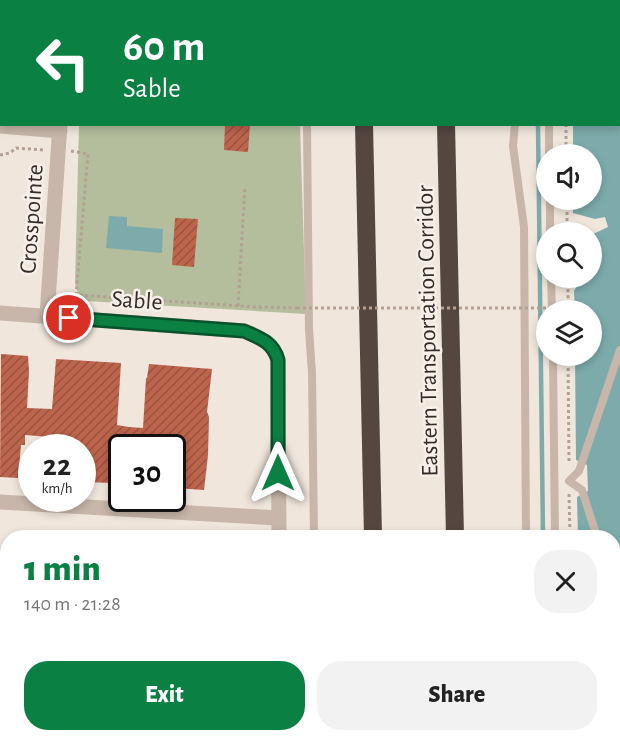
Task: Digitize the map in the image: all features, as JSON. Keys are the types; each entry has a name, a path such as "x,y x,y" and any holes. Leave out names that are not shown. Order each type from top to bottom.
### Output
{"highway":[{"path":"364,126 373,530"},
{"name":"Eastern Transportation Corridor","path":"446,126 455,530"}],"street":[{"path":"0,126 60,128"},
{"name":"Crosspointe","path":"47,316 60,128"},
{"name":"Sable","path":"0,313 244,331 268,341 278,360 278,518"},
{"path":"0,502 278,518 279,530"}],"lane":[{"path":"307,126 314,530"},
{"path":"515,126 513,146 524,227 526,530"},
{"path":"549,126 549,144"},
{"path":"595,530 582,490 569,481 579,471 620,350"},
{"path":"553,366 555,530"}],"path":[{"path":"566,126 566,144"},
{"path":"0,155 10,153 16,148 35,150"},
{"path":"76,152 88,153 76,295 258,307 536,309"},
{"path":"238,306 245,186"},
{"path":"568,366 570,530"}],"green space":[{"path":"79,126 300,126 306,314 86,301 79,296 75,283"}],"water":[{"path":"573,126 620,126 620,530 578,530 577,497 588,491 587,465 576,460 575,366 602,366 602,300 574,300 574,291 576,288 602,288 602,230 608,227 605,217 595,219 573,213 573,210 602,210 602,144 573,144"},
{"path":"109,216 127,217 127,226 163,229 162,253 106,248"}],"building":[{"path":"225,126 250,126 248,152 224,150"},
{"path":"175,218 198,219 194,267 172,265"},
{"path":"1,354 28,356 27,408 52,409 56,359 121,363 117,425 143,428 149,364 212,369 207,412 209,417 208,455 204,490 186,489 186,434 108,434 108,483 96,482 96,434 18,434 18,478 0,477"}],"waterway":[{"path":"538,126 543,530"}],"route":[{"path":"69,318 244,331 268,341 278,360 278,473"}]}
